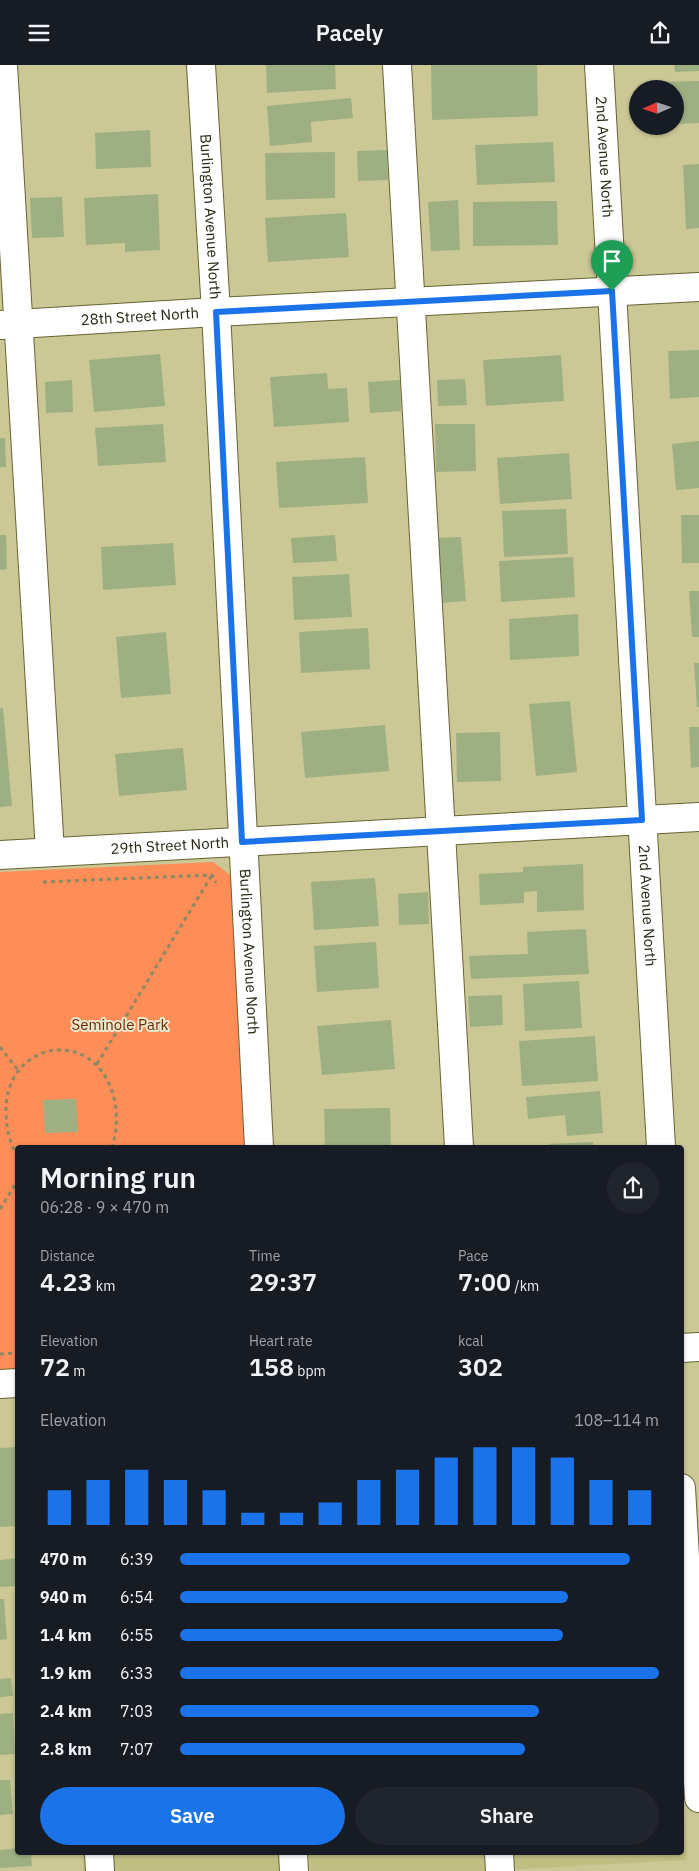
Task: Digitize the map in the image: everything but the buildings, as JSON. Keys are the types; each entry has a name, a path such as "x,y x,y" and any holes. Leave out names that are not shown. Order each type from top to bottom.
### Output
{"street":[{"path":"3,65 9,325 50,852"},
{"name":"Burlington Avenue North","path":"201,65 216,312 259,1145"},
{"path":"397,65 459,1145"},
{"name":"2nd Avenue North","path":"599,65 661,1145"},
{"name":"28th Street North","path":"9,325 216,312 699,287"},
{"name":"29th Street North","path":"0,855 699,817"},
{"path":"684,1348 699,1347"},
{"path":"0,1384 15,1383"},
{"path":"684,1540 699,1799 684,1800"},
{"path":"99,1855 100,1871"},
{"path":"294,1855 294,1871"},
{"path":"499,1855 500,1871"}],"path":[{"path":"38,882 212,875"},
{"path":"212,875 216,881 217,891"},
{"path":"97,1064 212,875"},
{"path":"0,1047 18,1070"},
{"path":"15,1152 10,1144 6,1126 6,1103 9,1085 18,1070 31,1058 47,1051 65,1050 82,1055 97,1064 107,1078 117,1115 116,1133 113,1145"},
{"path":"0,1209 15,1186"},
{"path":"0,1354 15,1353"}],"shaded area":[{"path":"685,1818 687,1860 485,1871 310,1871 309,1855 684,1855"},
{"path":"83,1855 278,1855 279,1871 83,1871"}],"green space":[{"name":"Seminole Park","path":"213,862 233,877 247,1145 15,1145 15,1375 0,1376 0,872"}],"route":[{"path":"612,291 642,820 242,842 216,312 612,291"}]}
